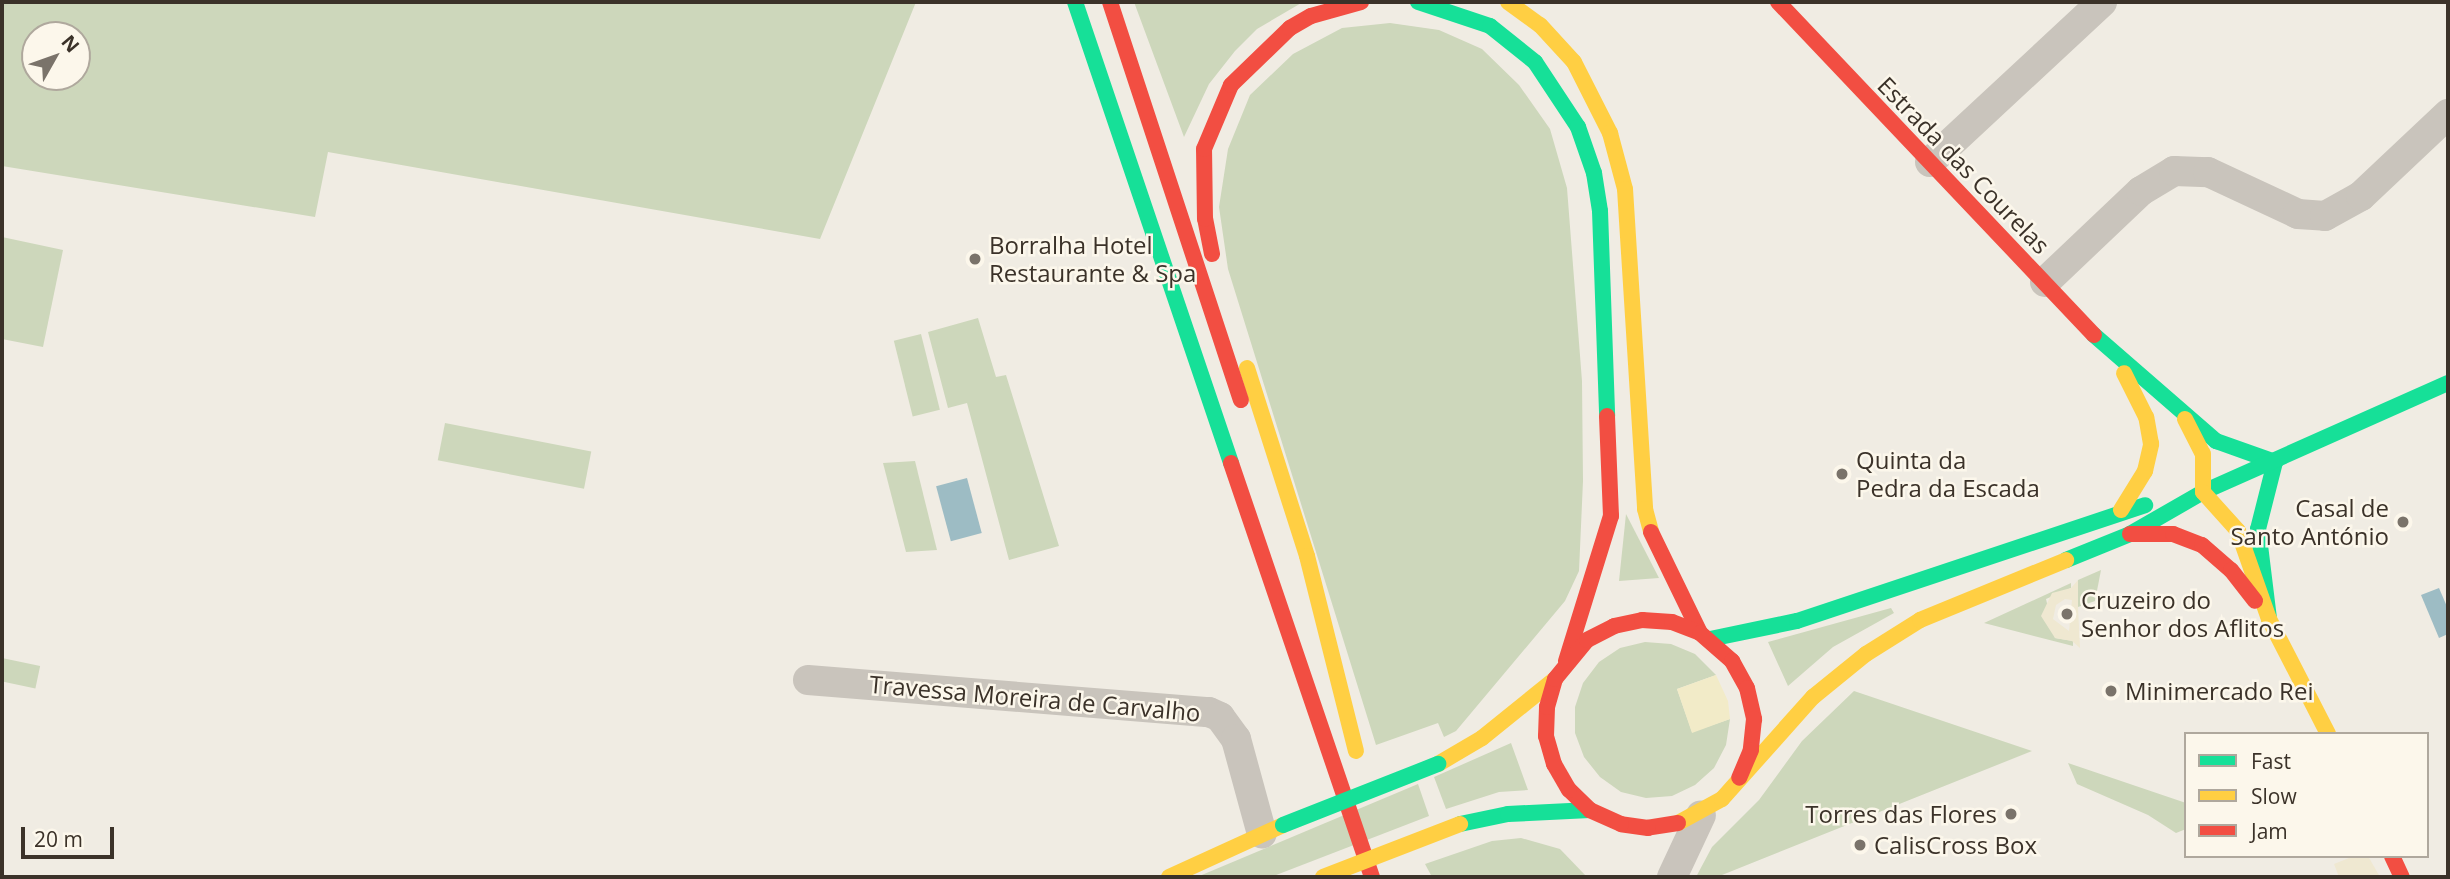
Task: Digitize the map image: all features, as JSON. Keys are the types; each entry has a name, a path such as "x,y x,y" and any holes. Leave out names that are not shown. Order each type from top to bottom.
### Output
{"main road":[{"path":"1075,2 1372,877"},
{"path":"1110,2 1373,802"},
{"path":"1360,764 1307,556 1213,259 1203,172 1209,130 1242,69 1271,42 1311,16 1361,2"},
{"path":"1418,2 1490,26 1535,62 1578,127 1594,173 1600,212 1611,516 1566,661"},
{"path":"1508,2 1540,25 1574,62 1610,133 1625,189 1645,509 1652,537 1704,636"},
{"name":"Estrada das Courelas","path":"1778,2 2117,359"},
{"path":"2117,359 2143,410 2151,437 2148,464 2121,510"},
{"path":"2117,359 2225,446 2275,462"},
{"path":"1739,778 1751,750 1754,719 1747,688 1732,661 1704,636 1672,622 1642,620 1614,626 1587,640 1566,661 1555,679 1547,707 1551,755 1569,790 1590,810 1621,824 1648,828 1675,825 1701,815 1722,799 1814,697 1899,633 1951,605 2130,534 2203,492 2448,383"},
{"path":"2182,414 2203,454 2203,492 2238,531 2269,619 2327,732"},
{"path":"2269,619 2258,529 2275,462"},
{"path":"1704,636 1797,621 2121,510 2203,492"},
{"path":"2130,534 2173,534 2203,545 2231,570 2269,619"},
{"path":"1169,877 1272,830 1438,764 1482,738 1555,679"},
{"path":"1323,877 1460,824 1508,814 1590,810"},
{"path":"1387,839 1395,865"},
{"path":"2393,858 2402,877"}],"street":[{"path":"1930,162 2102,2"},
{"path":"2045,282 2141,191 2174,171 2208,172 2298,214 2325,216 2361,195 2448,114"},
{"name":"Travessa Moreira de Carvalho","path":"808,680 1209,712 1220,717 1236,739 1272,830"},
{"path":"1672,877 1701,815"}],"green space":[{"path":"2,2 916,2 820,239 328,152 315,217 2,166"},
{"path":"1134,2 1303,2 1257,29 1235,51 1209,84 1184,137"},
{"path":"1390,23 1439,30 1482,49 1519,85 1550,129 1567,188 1582,381 1583,481 1579,571 1565,601 1456,731 1444,737 1438,723 1376,745 1228,269 1219,207 1228,149 1250,95 1293,54 1342,28"},
{"path":"2,237 63,250 43,347 2,339"},
{"path":"978,318 996,377 1006,375 1059,546 1009,560 967,403 948,408 928,332"},
{"path":"921,334 940,410 913,416 894,341"},
{"path":"445,423 591,451 584,489 438,460"},
{"path":"915,461 937,550 906,552 883,463"},
{"path":"1626,514 1659,578 1619,581"},
{"path":"2101,570 2095,601 2078,607 2078,580"},
{"path":"2071,583 2071,588 2046,599 2055,638 2073,641 2073,646 1984,623"},
{"path":"1891,608 1894,613 1833,647 1788,686 1768,642"},
{"path":"1645,642 1671,644 1695,654 1716,675 1677,689 1692,732 1730,719 1726,745 1714,768 1695,785 1672,796 1646,798 1621,792 1600,777 1584,757 1575,733 1575,707 1583,683 1599,662 1620,648"},
{"path":"2,658 40,666 35,689 2,682"},
{"path":"1854,691 2032,751 1717,877 1696,877 1712,847 1759,800 1802,741"},
{"path":"1511,743 1528,790 1499,792 1446,809 1434,777"},
{"path":"2068,763 2184,802 2184,830 2176,833 2148,815 2077,784"},
{"path":"1418,784 1429,816 1271,877 1197,877"},
{"path":"1521,838 1560,849 1587,877 1432,877 1425,864 1492,841"}],"sand":[{"path":"1716,675 1728,701 1730,719 1692,733 1677,689"}],"shaded area":[{"path":"2078,580 2080,648 2072,641 2055,638 2041,616 2052,593 2071,588","holes":["2065,599 2072,600 2069,631 2053,619 2056,605"]},
{"path":"2349,858 2369,858 2380,877 2339,877 2334,864"}],"water":[{"path":"967,478 982,533 951,541 936,486"},
{"path":"2439,588 2448,609 2448,634 2439,638 2421,595"}],"traffic: fast":[{"path":"1075,2 1231,463"},
{"path":"1418,2 1490,26 1535,62 1578,127 1594,173 1600,211 1607,416"},
{"path":"2094,335 2216,441 2275,462 2258,529 2269,619"},
{"path":"2066,560 2130,534 2203,492 2448,383"},
{"path":"1710,639 1797,621 2145,505"},
{"path":"1283,825 1438,764"},
{"path":"1460,824 1508,814 1590,810"}],"traffic: slow":[{"path":"1508,2 1540,25 1574,62 1610,133 1625,189 1645,509 1651,532"},
{"path":"1247,368 1307,556 1356,751"},
{"path":"2121,510 2145,471 2151,444 2146,417 2124,373"},
{"path":"2185,419 2203,454 2203,492 2238,531 2269,619 2327,732"},
{"path":"1678,823 1722,799 1813,697 1866,654 1920,620 2066,560"},
{"path":"1438,764 1482,738 1555,679"},
{"path":"1323,877 1460,824"},
{"path":"1169,877 1283,825"}],"traffic: jam":[{"path":"1110,2 1241,400"},
{"path":"1212,254 1205,219 1204,149 1231,85 1290,28 1311,16 1361,2"},
{"path":"1778,2 2094,335"},
{"path":"1566,661 1611,516 1607,416"},
{"path":"1231,463 1372,877"},
{"path":"1651,532 1700,633"},
{"path":"2130,534 2173,534 2202,545 2231,570 2255,601"},
{"path":"1678,823 1648,828 1621,824 1590,810 1569,790 1554,764 1546,736 1547,707 1555,679 1587,640 1614,626 1642,620 1672,622 1700,633 1732,661 1747,688 1754,719 1751,750 1739,778"},
{"path":"2393,858 2402,877"}],"place":[{"name":"Borralha Hotel Restaurante & Spa","path":"975,259"},
{"name":"Quinta da Pedra da Escada","path":"1842,474"},
{"name":"Casal de Santo António","path":"2403,522"},
{"name":"Cruzeiro do Senhor dos Aflitos","path":"2067,614"},
{"name":"Minimercado Rei","path":"2111,691"},
{"name":"Torres das Flores","path":"2011,814"},
{"name":"CalisCross Box","path":"1860,845"}]}
